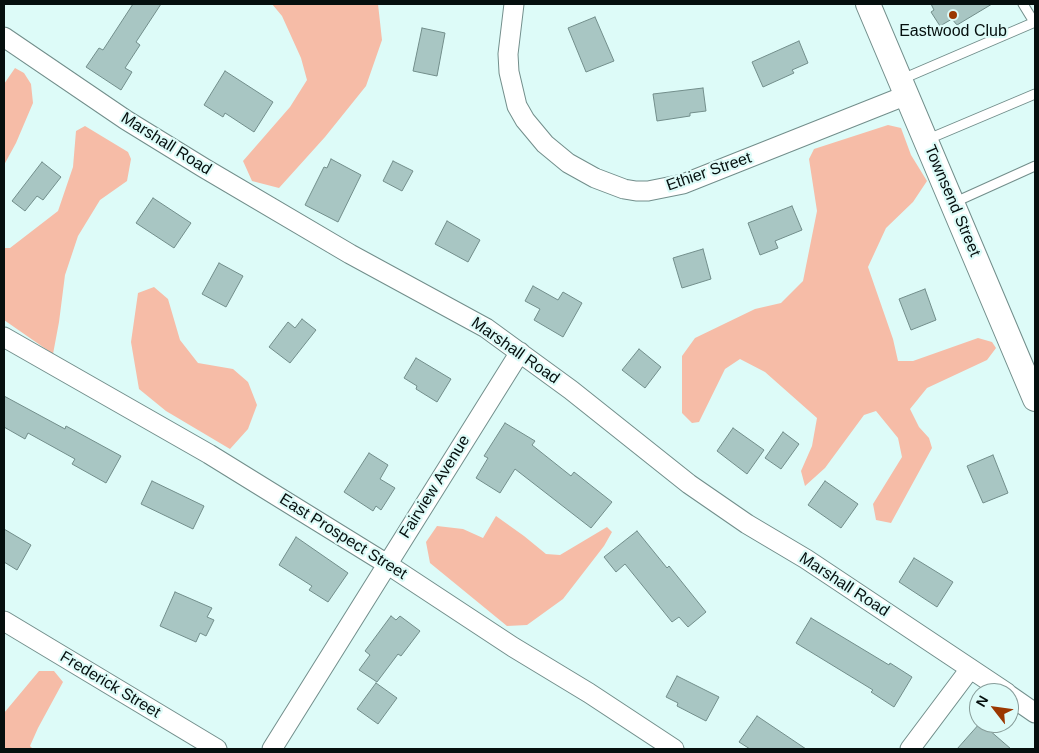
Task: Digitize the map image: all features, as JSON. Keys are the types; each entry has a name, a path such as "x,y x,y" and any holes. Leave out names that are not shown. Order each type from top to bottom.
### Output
{"street":[{"name":"Ethier Street","path":"514,4 508,54 509,72 517,106 525,120 545,144 568,163 595,178 624,189 648,191 683,184 904,88"},
{"name":"Townsend Street","path":"868,4 1035,399"},
{"name":"Marshall Road","path":"4,37 126,120 204,168 350,254 486,328 520,352 689,484 747,524 806,559 991,683"},
{"name":"East Prospect Street","path":"4,337 209,454 387,564 513,647 589,692 674,749"},
{"name":"Fairview Avenue","path":"272,749 520,352"},
{"name":"Frederick Street","path":"4,621 217,749"},
{"path":"910,749 970,669"},
{"name":"Marshall Road","path":"1019,702 1035,713"}],"lane":[{"path":"904,88 1035,22 1023,4"},
{"path":"926,140 1035,94"},
{"path":"952,203 1035,166"}],"shaded area":[{"path":"272,4 378,4 382,40 366,86 325,137 279,188 252,181 243,161 290,107 307,80 301,58 282,16"},
{"path":"15,68 24,73 31,84 33,103 16,143 4,165 4,84"},
{"path":"888,125 901,128 911,155 927,181 913,202 886,228 868,267 893,339 898,361 913,361 978,338 992,342 996,348 987,360 927,388 910,409 919,427 929,438 932,448 891,523 876,520 873,504 902,457 898,438 876,411 864,415 825,468 805,486 801,471 812,446 817,418 765,372 740,359 725,369 699,422 692,423 682,413 682,356 695,338 755,309 781,303 803,281 817,211 809,159 814,149"},
{"path":"85,126 128,152 131,159 127,181 100,200 78,236 65,275 53,354 4,320 4,248 10,248 58,211 73,167 76,131"},
{"path":"154,287 168,299 180,340 198,363 233,369 248,382 257,405 248,429 230,449 166,411 139,389 131,342 138,293"},
{"path":"496,516 546,554 560,555 607,527 612,532 604,546 563,599 527,625 507,626 430,563 426,542 437,526 463,529 483,538"},
{"path":"39,671 54,671 63,682 38,728 30,746 33,749 4,749 4,713"}],"building":[{"path":"133,4 161,4 136,42 140,45 125,68 132,72 121,90 86,67 99,48 103,50"},
{"name":"Eastwood Club","path":"931,4 992,4 957,25 952,19 940,26 931,12 934,10"},
{"path":"595,17 614,61 586,72 568,28"},
{"path":"422,28 445,33 437,76 413,71"},
{"path":"799,41 808,63 792,70 794,73 763,87 752,62"},
{"path":"225,71 273,102 254,132 225,113 223,117 204,105"},
{"path":"703,88 706,111 690,113 690,116 657,121 653,94"},
{"path":"331,159 361,175 338,222 305,205 324,167 327,168"},
{"path":"393,161 413,171 402,191 383,181"},
{"path":"42,162 61,177 43,200 37,196 25,211 12,201"},
{"path":"153,198 191,223 174,248 136,223"},
{"path":"792,206 802,230 775,241 778,248 760,255 748,223"},
{"path":"447,221 480,240 468,262 435,244"},
{"path":"703,249 711,279 682,288 673,258"},
{"path":"219,263 243,276 226,307 202,294"},
{"path":"533,286 558,300 563,292 582,303 563,337 534,320 540,309 525,301"},
{"path":"925,289 936,320 911,330 899,299"},
{"path":"302,319 316,330 290,363 269,347 288,322 295,328"},
{"path":"639,349 661,367 645,388 622,370"},
{"path":"416,358 451,379 437,402 416,389 417,386 404,378"},
{"path":"4,396 65,429 66,426 121,456 106,483 72,464 75,459 28,433 25,439 4,427"},
{"path":"505,423 535,441 532,445 571,476 574,472 612,502 591,528 515,469 500,493 476,478 488,458 484,456"},
{"path":"733,428 764,450 747,474 717,451"},
{"path":"783,432 799,444 781,469 765,458"},
{"path":"369,453 388,465 380,479 395,488 381,510 376,506 373,511 344,492"},
{"path":"993,455 1008,493 983,503 967,466"},
{"path":"152,481 204,506 193,529 141,504"},
{"path":"825,481 858,504 841,528 808,505"},
{"path":"4,529 31,545 17,570 4,562"},
{"path":"637,531 667,568 669,566 706,612 688,627 679,617 672,622 625,564 616,572 604,557"},
{"path":"296,537 348,573 328,602 309,590 312,586 279,565"},
{"path":"914,558 953,582 937,607 899,582"},
{"path":"175,592 212,608 207,617 214,620 206,636 200,633 196,642 160,626"},
{"path":"391,616 396,620 400,616 420,631 401,656 398,654 377,682 359,670 370,655 365,651"},
{"path":"811,618 912,677 894,707 871,692 873,690 796,643"},
{"path":"677,676 719,697 706,721 677,706 678,703 666,697"},
{"path":"376,683 397,698 378,724 357,709"},
{"path":"757,716 806,749 750,749 739,742"},
{"path":"971,733 993,733 1011,749 957,749"}],"place":[{"name":"Eastwood Club","path":"953,15"}]}
